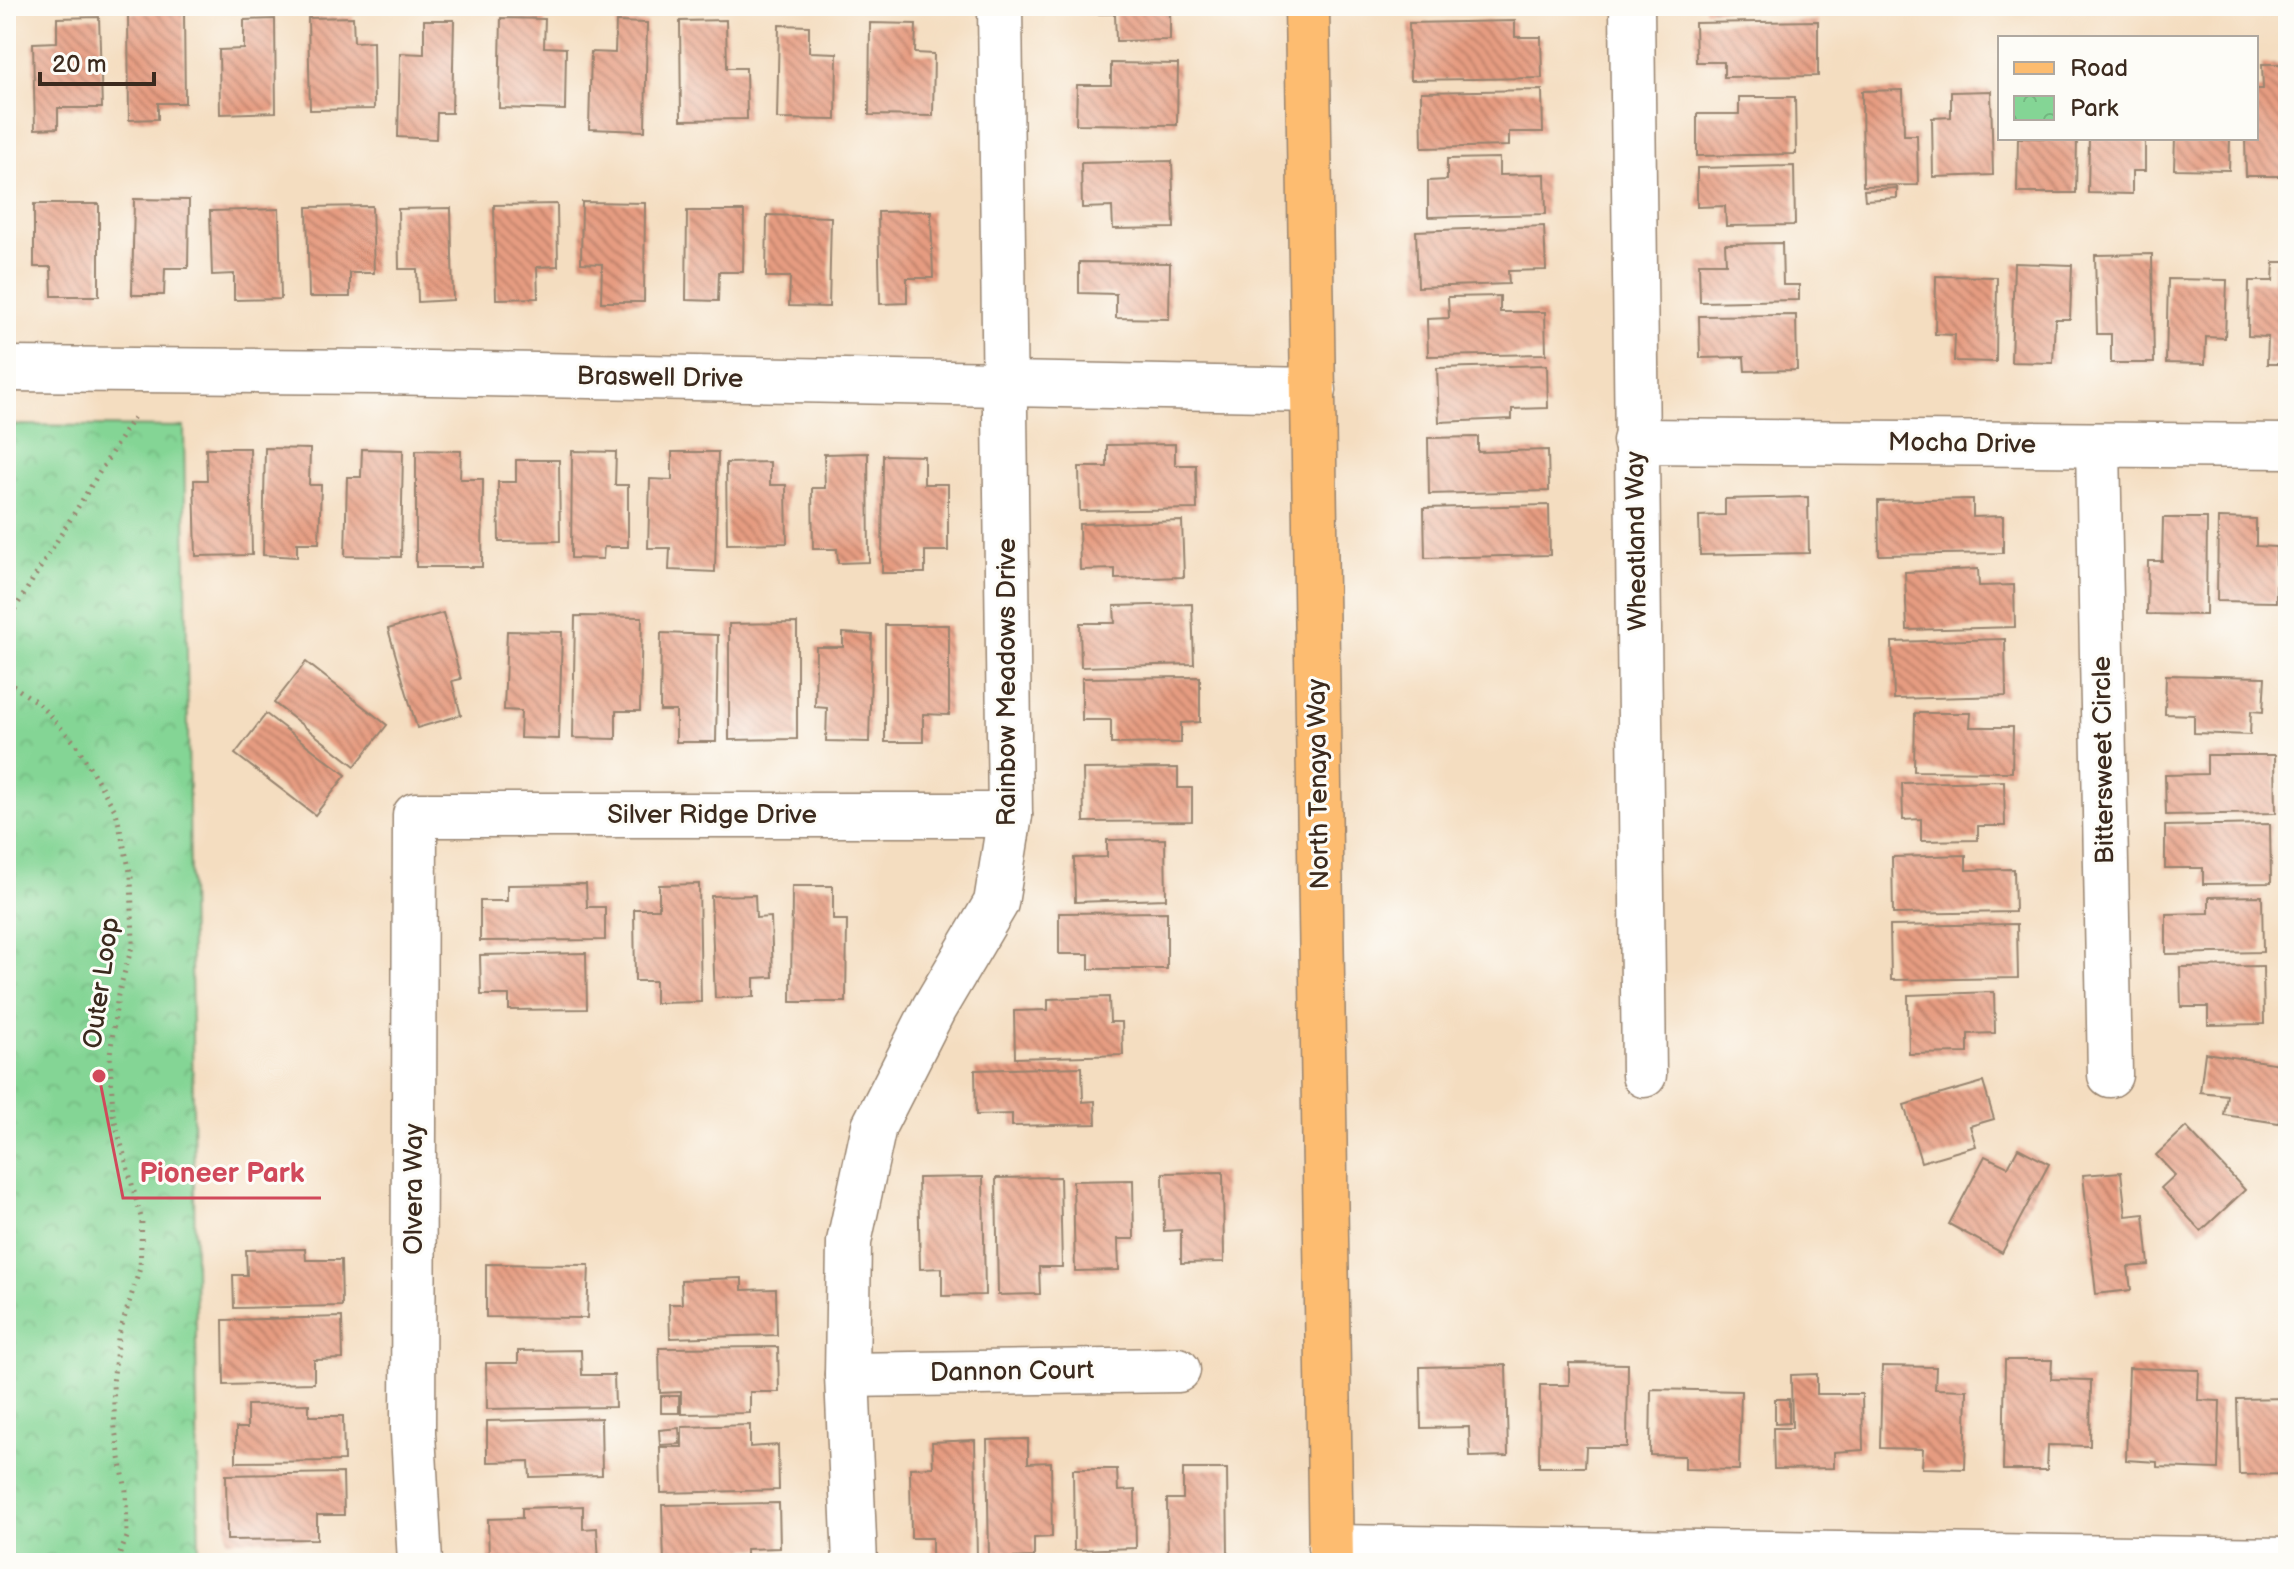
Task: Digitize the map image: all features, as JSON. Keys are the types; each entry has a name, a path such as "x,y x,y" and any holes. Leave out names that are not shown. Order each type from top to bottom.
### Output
{"main road":[{"name":"North Tenaya Way","path":"1307,6 1330,1555"}],"street":[{"name":"Rainbow Meadows Drive","path":"855,1563 847,1375 849,1242 874,1126 934,1008 996,903 1010,815 1000,6"},
{"name":"Wheatland Way","path":"1632,6 1644,1075"},
{"name":"Braswell Drive","path":"6,369 380,372 1314,390"},
{"name":"Mocha Drive","path":"1635,441 2288,446"},
{"name":"Bittersweet Circle","path":"2098,445 2110,1075"},
{"name":"Silver Ridge Drive","path":"415,815 1010,815"},
{"name":"Olvera Way","path":"415,815 413,1433 420,1563"},
{"name":"Dannon Court","path":"847,1375 1178,1370"},
{"path":"1330,1555 2288,1560"}],"path":[{"path":"6,623 135,415"},
{"name":"Outer Loop","path":"6,681 38,703 76,744 116,812 131,876 133,943 118,995 110,1054 113,1114 142,1221 140,1268 118,1338 113,1384 115,1430 126,1491 127,1522 127,1537 116,1563"}],"green space":[{"path":"6,425 184,427 199,1563 6,1563"}],"building":[{"path":"1078,6 1170,6 1170,40 1116,41 1115,14 1078,14"},
{"path":"1434,6 1490,6 1490,9 1434,10"},
{"path":"1704,6 1761,6 1761,9 1704,10"},
{"path":"128,13 184,13 185,103 158,103 158,119 129,120"},
{"path":"99,17 102,108 58,108 58,128 35,129 33,43 57,42 57,18"},
{"path":"353,17 354,42 373,41 374,109 310,110 308,18"},
{"path":"501,18 545,19 544,47 566,48 565,110 499,108"},
{"path":"275,19 276,112 220,114 219,50 244,49 244,20"},
{"path":"424,20 454,20 452,113 437,113 436,139 398,137 400,53 424,54"},
{"path":"726,20 727,68 746,68 747,119 681,120 680,21"},
{"path":"1515,21 1515,37 1541,37 1542,78 1410,80 1409,23"},
{"path":"1818,21 1818,76 1724,77 1724,62 1696,62 1695,23"},
{"path":"616,22 647,23 645,131 589,129 591,52 615,53"},
{"path":"870,23 916,24 915,53 934,54 933,116 869,115"},
{"path":"779,25 809,26 809,52 837,53 836,120 777,119"},
{"path":"6,45 11,46 9,112 6,112"},
{"path":"1111,63 1178,64 1177,125 1076,124 1077,85 1111,85"},
{"path":"2262,64 2288,64 2288,176 2246,176 2245,140 2258,140 2258,89 2263,89"},
{"path":"1542,90 1543,132 1509,132 1509,146 1422,148 1421,92"},
{"path":"1903,90 1904,135 1917,135 1918,185 1863,186 1862,91"},
{"path":"1991,91 1993,175 1933,177 1932,118 1951,117 1951,92"},
{"path":"1739,97 1795,97 1796,154 1697,156 1697,114 1739,114"},
{"path":"2018,140 2077,140 2076,193 2017,193"},
{"path":"2089,140 2145,140 2145,171 2132,171 2132,194 2088,193"},
{"path":"2175,140 2230,140 2229,170 2174,169"},
{"path":"1499,158 1499,175 1545,174 1546,214 1428,217 1428,181 1447,180 1447,159"},
{"path":"1172,161 1174,228 1113,229 1112,207 1082,208 1081,163"},
{"path":"1794,166 1795,225 1726,226 1725,206 1697,207 1697,168"},
{"path":"1897,188 1897,198 1865,200 1864,190"},
{"path":"6,199 10,199 10,266 6,266"},
{"path":"134,199 189,200 188,268 165,268 164,295 132,295"},
{"path":"582,202 645,203 644,302 601,302 602,264 581,263"},
{"path":"34,204 99,204 99,296 52,296 51,267 34,267"},
{"path":"557,204 558,266 537,267 538,298 496,299 494,205"},
{"path":"372,206 374,273 350,273 350,297 309,297 307,207"},
{"path":"451,208 453,300 418,302 417,269 399,269 398,209"},
{"path":"279,209 281,299 234,300 234,274 212,275 210,211"},
{"path":"687,211 744,211 743,272 719,272 718,301 686,300"},
{"path":"931,211 933,278 907,278 907,303 880,304 878,212"},
{"path":"767,215 831,217 829,307 789,306 790,277 766,277"},
{"path":"1544,226 1546,270 1508,271 1509,284 1418,287 1416,231"},
{"path":"1782,243 1783,285 1799,285 1799,300 1700,302 1699,263 1726,263 1725,244"},
{"path":"2152,254 2154,363 2111,363 2111,334 2097,334 2095,255"},
{"path":"1079,262 1170,263 1169,319 1116,318 1116,294 1079,293"},
{"path":"2274,262 2288,262 2288,364 2267,364 2268,337 2248,336 2249,281 2273,281"},
{"path":"2014,263 2072,265 2070,319 2055,319 2053,363 2011,362"},
{"path":"1936,276 1997,277 1996,362 1954,361 1955,335 1935,334"},
{"path":"2168,279 2227,280 2225,338 2206,337 2205,364 2166,363"},
{"path":"1500,296 1500,312 1545,312 1546,354 1428,356 1427,319 1449,318 1448,297"},
{"path":"1796,315 1797,370 1745,371 1744,357 1700,358 1699,316"},
{"path":"1547,365 1548,408 1512,409 1512,419 1439,422 1437,368"},
{"path":"1478,437 1478,452 1548,450 1549,491 1429,494 1428,438"},
{"path":"1175,444 1175,465 1196,465 1197,509 1080,511 1079,467 1107,467 1107,445"},
{"path":"206,448 250,448 252,555 196,556 194,480 207,480"},
{"path":"265,448 310,449 309,485 321,485 319,543 297,543 297,557 263,555"},
{"path":"362,449 403,450 401,557 345,556 347,477 361,477"},
{"path":"416,450 461,451 460,479 483,479 482,567 416,567"},
{"path":"572,451 616,452 615,485 628,485 628,547 604,547 603,559 571,558"},
{"path":"672,452 718,452 715,572 669,570 670,548 648,548 650,479 672,480"},
{"path":"868,453 869,562 838,563 837,549 813,549 812,488 825,488 824,454"},
{"path":"883,455 924,456 924,484 948,484 948,551 925,551 925,573 882,573"},
{"path":"516,460 559,460 560,541 499,542 498,482 516,482"},
{"path":"770,462 770,485 786,485 787,543 727,544 726,463"},
{"path":"1808,497 1809,553 1700,555 1699,516 1725,515 1725,499"},
{"path":"1973,499 1973,517 2003,516 2003,553 1879,555 1878,501"},
{"path":"1549,505 1550,555 1425,558 1424,508"},
{"path":"2163,518 2207,518 2206,615 2147,614 2148,561 2162,561"},
{"path":"2218,518 2256,519 2256,546 2276,547 2276,602 2217,601"},
{"path":"1182,521 1184,577 1115,579 1115,569 1080,570 1079,524"},
{"path":"1978,569 1979,586 2014,585 2015,627 1907,630 1905,572"},
{"path":"1192,604 1194,664 1081,667 1080,623 1115,623 1114,606"},
{"path":"443,613 461,679 452,681 461,715 417,728 388,629"},
{"path":"575,616 642,617 640,711 616,711 616,739 573,738"},
{"path":"797,623 797,739 729,740 729,624"},
{"path":"885,625 949,625 949,715 923,714 923,742 885,742"},
{"path":"507,631 562,632 559,739 520,738 521,711 504,710"},
{"path":"661,633 718,635 716,742 676,742 676,711 660,711"},
{"path":"843,633 872,635 869,742 826,741 827,708 815,707 816,647 843,647"},
{"path":"2005,639 2006,696 1894,699 1892,642"},
{"path":"306,662 387,725 355,766 274,703"},
{"path":"2166,675 2265,677 2263,712 2251,711 2250,735 2194,733 2194,715 2165,714"},
{"path":"1200,677 1200,722 1181,723 1181,743 1111,744 1111,720 1082,720 1082,678"},
{"path":"1915,713 1971,713 1970,727 2013,727 2012,772 1914,771"},
{"path":"266,714 346,775 315,815 235,754"},
{"path":"2207,755 2275,755 2276,813 2166,815 2165,775 2207,774"},
{"path":"1178,768 1178,788 1192,788 1192,821 1084,822 1083,769"},
{"path":"2004,781 2005,826 1978,826 1978,840 1921,841 1921,819 1903,820 1902,783"},
{"path":"2270,824 2271,883 2203,884 2203,868 2165,868 2165,826"},
{"path":"1165,839 1166,899 1075,902 1074,858 1107,857 1107,840"},
{"path":"1966,855 1966,870 2014,869 2015,912 1893,914 1892,857"},
{"path":"586,884 587,907 605,907 605,940 480,941 480,901 507,901 507,885"},
{"path":"699,884 701,1002 655,1003 655,981 635,981 634,909 659,909 659,885"},
{"path":"792,886 833,886 833,920 847,920 846,1002 791,1002"},
{"path":"755,895 756,918 771,917 773,977 754,978 754,997 715,998 711,896"},
{"path":"2262,896 2263,952 2166,954 2166,914 2209,913 2209,897"},
{"path":"1167,912 1167,969 1089,969 1089,954 1059,954 1059,913"},
{"path":"2017,924 2018,978 1891,980 1890,926"},
{"path":"586,953 587,1009 509,1010 509,995 481,995 480,955"},
{"path":"2263,966 2264,1024 2208,1025 2208,1007 2181,1007 2180,967"},
{"path":"1994,992 1995,1033 1968,1034 1968,1053 1909,1054 1908,995"},
{"path":"1109,997 1110,1022 1122,1022 1123,1055 1015,1058 1014,1011 1048,1010 1048,999"},
{"path":"2205,1053 2287,1065 2279,1123 2224,1115 2227,1095 2200,1092"},
{"path":"1082,1067 1083,1102 1095,1101 1096,1124 1012,1126 1012,1114 976,1115 975,1070"},
{"path":"1983,1082 1994,1119 1970,1126 1976,1146 1921,1162 1904,1105"},
{"path":"2186,1127 2245,1190 2201,1231 2161,1188 2175,1175 2156,1155"},
{"path":"2018,1148 2049,1164 2002,1253 1949,1224 1985,1156 2008,1167"},
{"path":"1223,1172 1224,1262 1181,1263 1181,1230 1164,1231 1163,1173"},
{"path":"2121,1172 2126,1216 2144,1214 2149,1265 2128,1267 2131,1290 2096,1294 2083,1175"},
{"path":"983,1177 985,1295 942,1296 942,1268 920,1269 918,1178"},
{"path":"1060,1177 1062,1267 1039,1267 1040,1294 998,1295 996,1178"},
{"path":"1133,1180 1134,1239 1118,1239 1119,1270 1075,1271 1073,1181"},
{"path":"305,1249 306,1260 341,1260 342,1306 234,1308 233,1275 247,1275 246,1250"},
{"path":"486,1264 589,1265 587,1318 486,1317"},
{"path":"742,1278 742,1290 776,1289 777,1335 670,1338 669,1304 682,1304 681,1280"},
{"path":"342,1317 343,1359 314,1360 314,1383 224,1385 223,1320"},
{"path":"778,1347 779,1392 750,1392 750,1413 681,1414 681,1392 660,1393 659,1348"},
{"path":"581,1350 582,1375 614,1375 615,1407 487,1409 486,1363 518,1363 518,1351"},
{"path":"2005,1360 2052,1360 2051,1379 2091,1380 2090,1446 2048,1445 2047,1470 2003,1470"},
{"path":"1569,1363 1628,1364 1627,1447 1586,1447 1585,1467 1539,1467 1540,1385 1569,1385"},
{"path":"1506,1365 1508,1456 1470,1457 1469,1427 1421,1428 1420,1367"},
{"path":"1882,1366 1936,1367 1935,1389 1967,1390 1965,1469 1922,1468 1923,1449 1880,1448"},
{"path":"2129,1368 2199,1370 2198,1400 2220,1401 2218,1469 2157,1467 2157,1462 2126,1460"},
{"path":"1817,1374 1817,1394 1862,1394 1863,1450 1834,1452 1834,1468 1774,1469 1773,1428 1792,1428 1791,1375"},
{"path":"1651,1389 1741,1391 1739,1470 1685,1469 1685,1456 1650,1455"},
{"path":"661,1396 679,1396 679,1413 661,1413"},
{"path":"2288,1398 2288,1474 2239,1475 2237,1399"},
{"path":"1775,1399 1789,1399 1789,1423 1775,1424"},
{"path":"309,1404 309,1416 343,1416 344,1461 236,1462 236,1428 247,1428 247,1405"},
{"path":"601,1418 602,1475 530,1477 529,1461 487,1462 487,1421"},
{"path":"750,1425 750,1447 778,1445 779,1490 661,1493 660,1447 682,1447 682,1427"},
{"path":"679,1428 680,1444 660,1445 659,1430"},
{"path":"1028,1439 1028,1463 1051,1462 1052,1537 1034,1538 1034,1557 989,1559 987,1440"},
{"path":"975,1440 977,1559 932,1559 932,1538 911,1538 910,1468 933,1467 932,1442"},
{"path":"1073,1469 1117,1469 1118,1491 1135,1490 1136,1548 1074,1550"},
{"path":"1183,1469 1227,1469 1228,1557 1168,1557 1167,1499 1183,1499"},
{"path":"343,1473 344,1515 317,1515 317,1539 227,1540 226,1475"},
{"path":"779,1503 780,1548 746,1549 746,1559 664,1561 662,1505"},
{"path":"583,1506 583,1529 597,1528 599,1562 489,1563 488,1519 522,1518 522,1508"},
{"path":"249,1560 293,1560 293,1563 249,1563"}],"place":[{"name":"Pioneer Park","path":"99,1076"}]}
